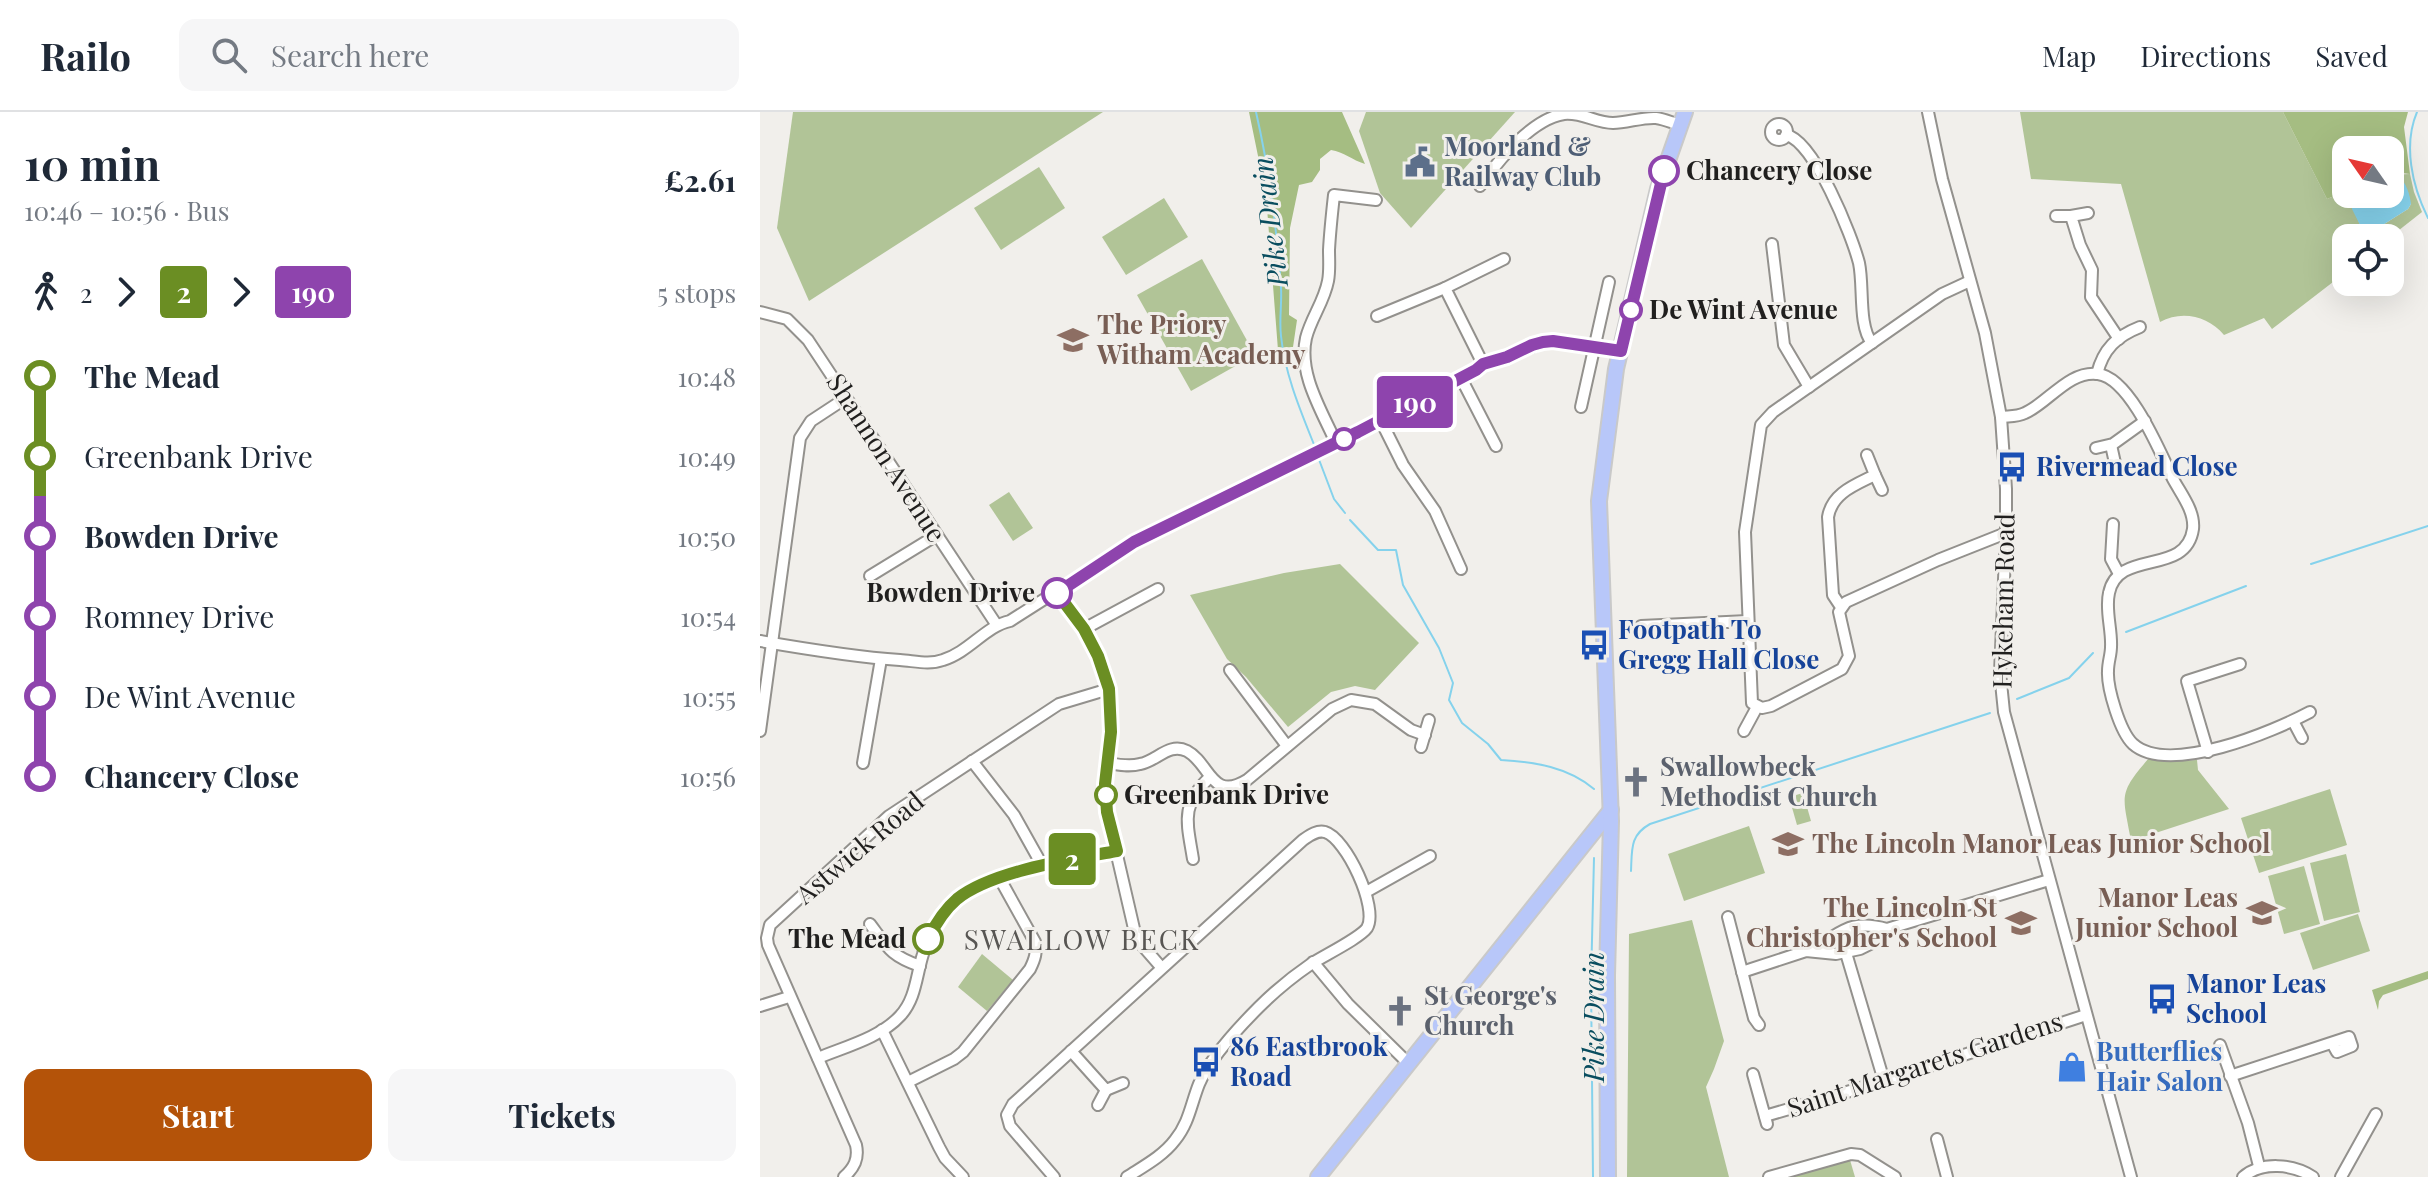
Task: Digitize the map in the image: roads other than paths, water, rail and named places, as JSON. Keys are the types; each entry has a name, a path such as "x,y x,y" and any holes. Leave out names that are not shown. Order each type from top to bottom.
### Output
{"main road":[{"path":"1608,1177 1607,975 1611,810 1599,501 1610,404 1621,351 1658,189 1683,118"},
{"path":"1320,1177 1611,810"},
{"path":"1581,848 1599,846 1611,860"}],"street":[{"name":"Hykeham Road","path":"1928,112 1942,179 1985,333 2001,417 2006,533 2000,673 2004,712 2131,1177"},
{"path":"1480,186 1527,133 1545,121 1564,114 1587,115 1608,123 1683,118"},
{"path":"1786,135 1797,140 1819,166 1851,238 1861,276 1865,331 1872,343"},
{"path":"1333,445 1303,359 1306,338 1322,304 1328,280 1334,195 1376,200"},
{"path":"2056,216 2088,213"},
{"path":"2071,216 2092,270 2091,297 2119,339"},
{"path":"1772,244 1784,345 1809,387"},
{"path":"1377,316 1504,259"},
{"path":"1757,707 1750,698 1745,532 1761,425 1773,412 1942,294 1970,281"},
{"path":"1581,407 1609,282"},
{"path":"1445,288 1483,364"},
{"name":"Shannon Avenue","path":"760,312 787,319 796,325 996,624"},
{"path":"2097,374 2103,354 2119,339 2140,327"},
{"path":"765,642 881,659 928,663 940,661 960,654 996,624 1010,621 1134,542 1381,421 1483,364 1532,345 1553,341 1621,351"},
{"path":"2001,417 2027,412 2078,377 2097,374 2113,380 2145,421 2190,510 2193,529 2180,553 2159,562 2133,566 2119,574 2109,591 2111,650 2108,680 2122,726 2132,744 2149,752 2176,755 2208,752 2255,737 2310,712"},
{"path":"1461,378 1496,446"},
{"path":"760,731 765,642 795,456 800,438 811,421 846,398"},
{"path":"1381,421 1403,465 1435,511 1461,569"},
{"path":"2096,448 2111,445 2145,421"},
{"path":"2111,445 2115,463"},
{"path":"1867,455 1882,490"},
{"path":"1841,607 1833,595 1829,510 1837,496 1875,475"},
{"path":"2113,524 2111,559 2119,574"},
{"path":"1757,707 1771,706 1835,673 1846,663 1849,648 1839,617 1841,607 1846,602 2006,533"},
{"path":"870,576 937,535"},
{"path":"1084,629 1158,589"},
{"path":"1057,593 1084,629 1098,656 1109,689 1109,763 1105,784 1107,812 1135,933 1161,967"},
{"path":"1641,626 1748,621"},
{"path":"863,763 881,659"},
{"path":"2208,752 2183,682 2240,664"},
{"path":"1230,670 1287,746"},
{"name":"Astwick Road","path":"844,1177 854,1166 857,1152 768,945 770,925 889,816 1059,704 1109,689"},
{"path":"1109,763 1139,765 1171,749 1181,749 1195,757 1210,777 1224,786 1240,784 1332,709 1351,700 1375,704 1423,741 1429,720"},
{"path":"1744,731 1757,707"},
{"path":"2293,721 2302,738"},
{"path":"972,761 1014,815 1042,865"},
{"path":"1193,859 1188,810 1197,789 1210,777"},
{"path":"1054,1177 1010,1126 1007,1115 1013,1104 1303,840 1316,832 1326,832 1337,842 1355,869 1366,892 1370,919 1364,931 1313,962 1276,990 1242,1024 1205,1074 1189,1117 1174,1143 1127,1177"},
{"path":"818,1058 882,1030 907,1008 928,939 935,925 956,900 973,889 1042,865 1117,851"},
{"path":"1366,892 1430,856"},
{"path":"908,1082 963,1052 1035,959 1035,942 1000,879"},
{"path":"1806,951 1846,953 1870,944 1887,929 2049,880"},
{"path":"1728,917 1754,1018 1759,1025"},
{"path":"871,924 893,954 920,966"},
{"path":"1742,972 1806,951 1847,928 1869,925 1887,929"},
{"path":"1846,953 1884,1081"},
{"path":"1313,962 1348,1004 1408,1063"},
{"path":"760,1006 789,997"},
{"name":"Saint Margarets Gardens","path":"1753,1074 1766,1120 2086,1015"},
{"path":"882,1030 945,1158 963,1177"},
{"path":"2230,1076 2332,1043"},
{"path":"2220,1045 2248,1123 2259,1166"},
{"path":"1071,1051 1106,1090"},
{"path":"1098,1105 1106,1090 1123,1083"},
{"path":"2341,1177 2376,1114"},
{"path":"1937,1139 1947,1177"},
{"path":"1769,1177 1851,1154 1860,1155 1895,1177"},
{"path":"2243,1177 2259,1166 2295,1168 2313,1177"}],"water":[{"path":"2404,182 2411,204 2384,224 2360,224 2352,209 2404,208"}],"waterway":[{"name":"Pike Drain","path":"1256,112 1275,221 1283,351 1294,393 1315,447"},
{"path":"2417,112 2411,138 2411,165 2428,218"},
{"name":"Pike Drain","path":"1318,457 1334,499 1345,513"},
{"name":"Pike Drain","path":"1350,520 1378,550 1396,550 1403,585 1439,648 1453,683 1449,700 1462,723 1488,744 1501,760 1550,767 1573,775 1594,789"},
{"path":"2311,564 2428,526"},
{"path":"2126,632 2246,586"},
{"path":"2017,699 2069,678 2093,653"},
{"path":"1631,871 1635,838 1650,824 1990,713"},
{"name":"Pike Drain","path":"1593,1177 1591,981 1594,858"}],"place":[{"name":"Moorland & Railway Club","path":"1420,162"},
{"name":"Chancery Close","path":"1664,171"},
{"name":"De Wint Avenue","path":"1631,310"},
{"name":"The Priory Witham Academy","path":"1073,340"},
{"name":"Rivermead Close","path":"2012,467"},
{"name":"Bowden Drive","path":"1057,593"},
{"name":"Footpath To Gregg Hall Close","path":"1594,645"},
{"name":"Swallowbeck Methodist Church","path":"1636,782"},
{"name":"Greenbank Drive","path":"1106,795"},
{"name":"The Lincoln Manor Leas Junior School","path":"1788,844"},
{"name":"Manor Leas Junior School","path":"2262,913"},
{"name":"The Lincoln St Christopher's School","path":"2021,923"},
{"name":"The Mead","path":"928,939"},
{"name":"Manor Leas School","path":"2162,999"},
{"name":"St George's Church","path":"1400,1011"},
{"name":"86 Eastbrook Road","path":"1206,1062"},
{"name":"Butterflies Hair Salon","path":"2072,1067"}],"district":[{"name":"SWALLOW BECK","path":"1082,940"}]}
